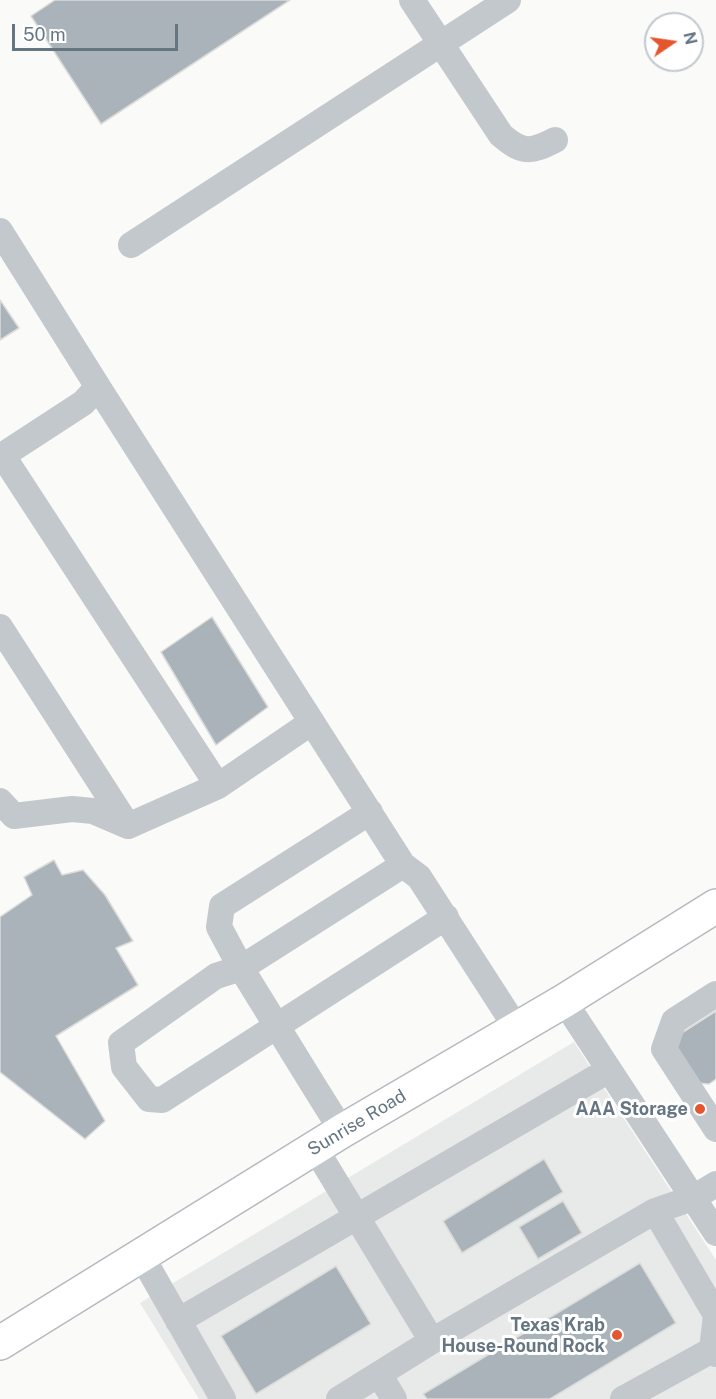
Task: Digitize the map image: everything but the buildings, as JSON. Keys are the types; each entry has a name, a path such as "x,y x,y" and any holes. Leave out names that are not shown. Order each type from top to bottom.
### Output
{"main road":[{"name":"Sunrise Road","path":"0,1343 328,1140 564,1001 716,906"}],"street":[{"path":"412,0 501,135 515,147 526,150 541,147 555,140"},
{"path":"130,245 508,0"},
{"path":"0,231 403,865 419,877 516,1029"},
{"path":"98,387 83,403 1,457 218,786"},
{"path":"0,627 128,826"},
{"path":"0,801 14,816 72,810 93,811 128,826 218,786 312,723"},
{"path":"370,812 222,906 219,927 241,969 277,1026 328,1140 356,1216 432,1341"},
{"path":"403,865 241,969 216,976 121,1044 124,1066 149,1099 162,1101 446,917"},
{"path":"716,994 674,1021 664,1049 716,1129"},
{"path":"564,1001 716,1233"},
{"path":"178,1321 609,1070"},
{"path":"339,1399 432,1341 655,1211 693,1198 716,1184"},
{"path":"623,1399 714,1352 716,1315 655,1211"},
{"path":"141,1255 223,1399"},
{"path":"379,1374 394,1399"}],"shaded area":[{"path":"574,1042 716,1260 716,1399 199,1399 140,1303"}],"place":[{"name":"AAA Storage","path":"700,1109"},
{"name":"Texas Krab House-Round Rock","path":"617,1335"}]}
